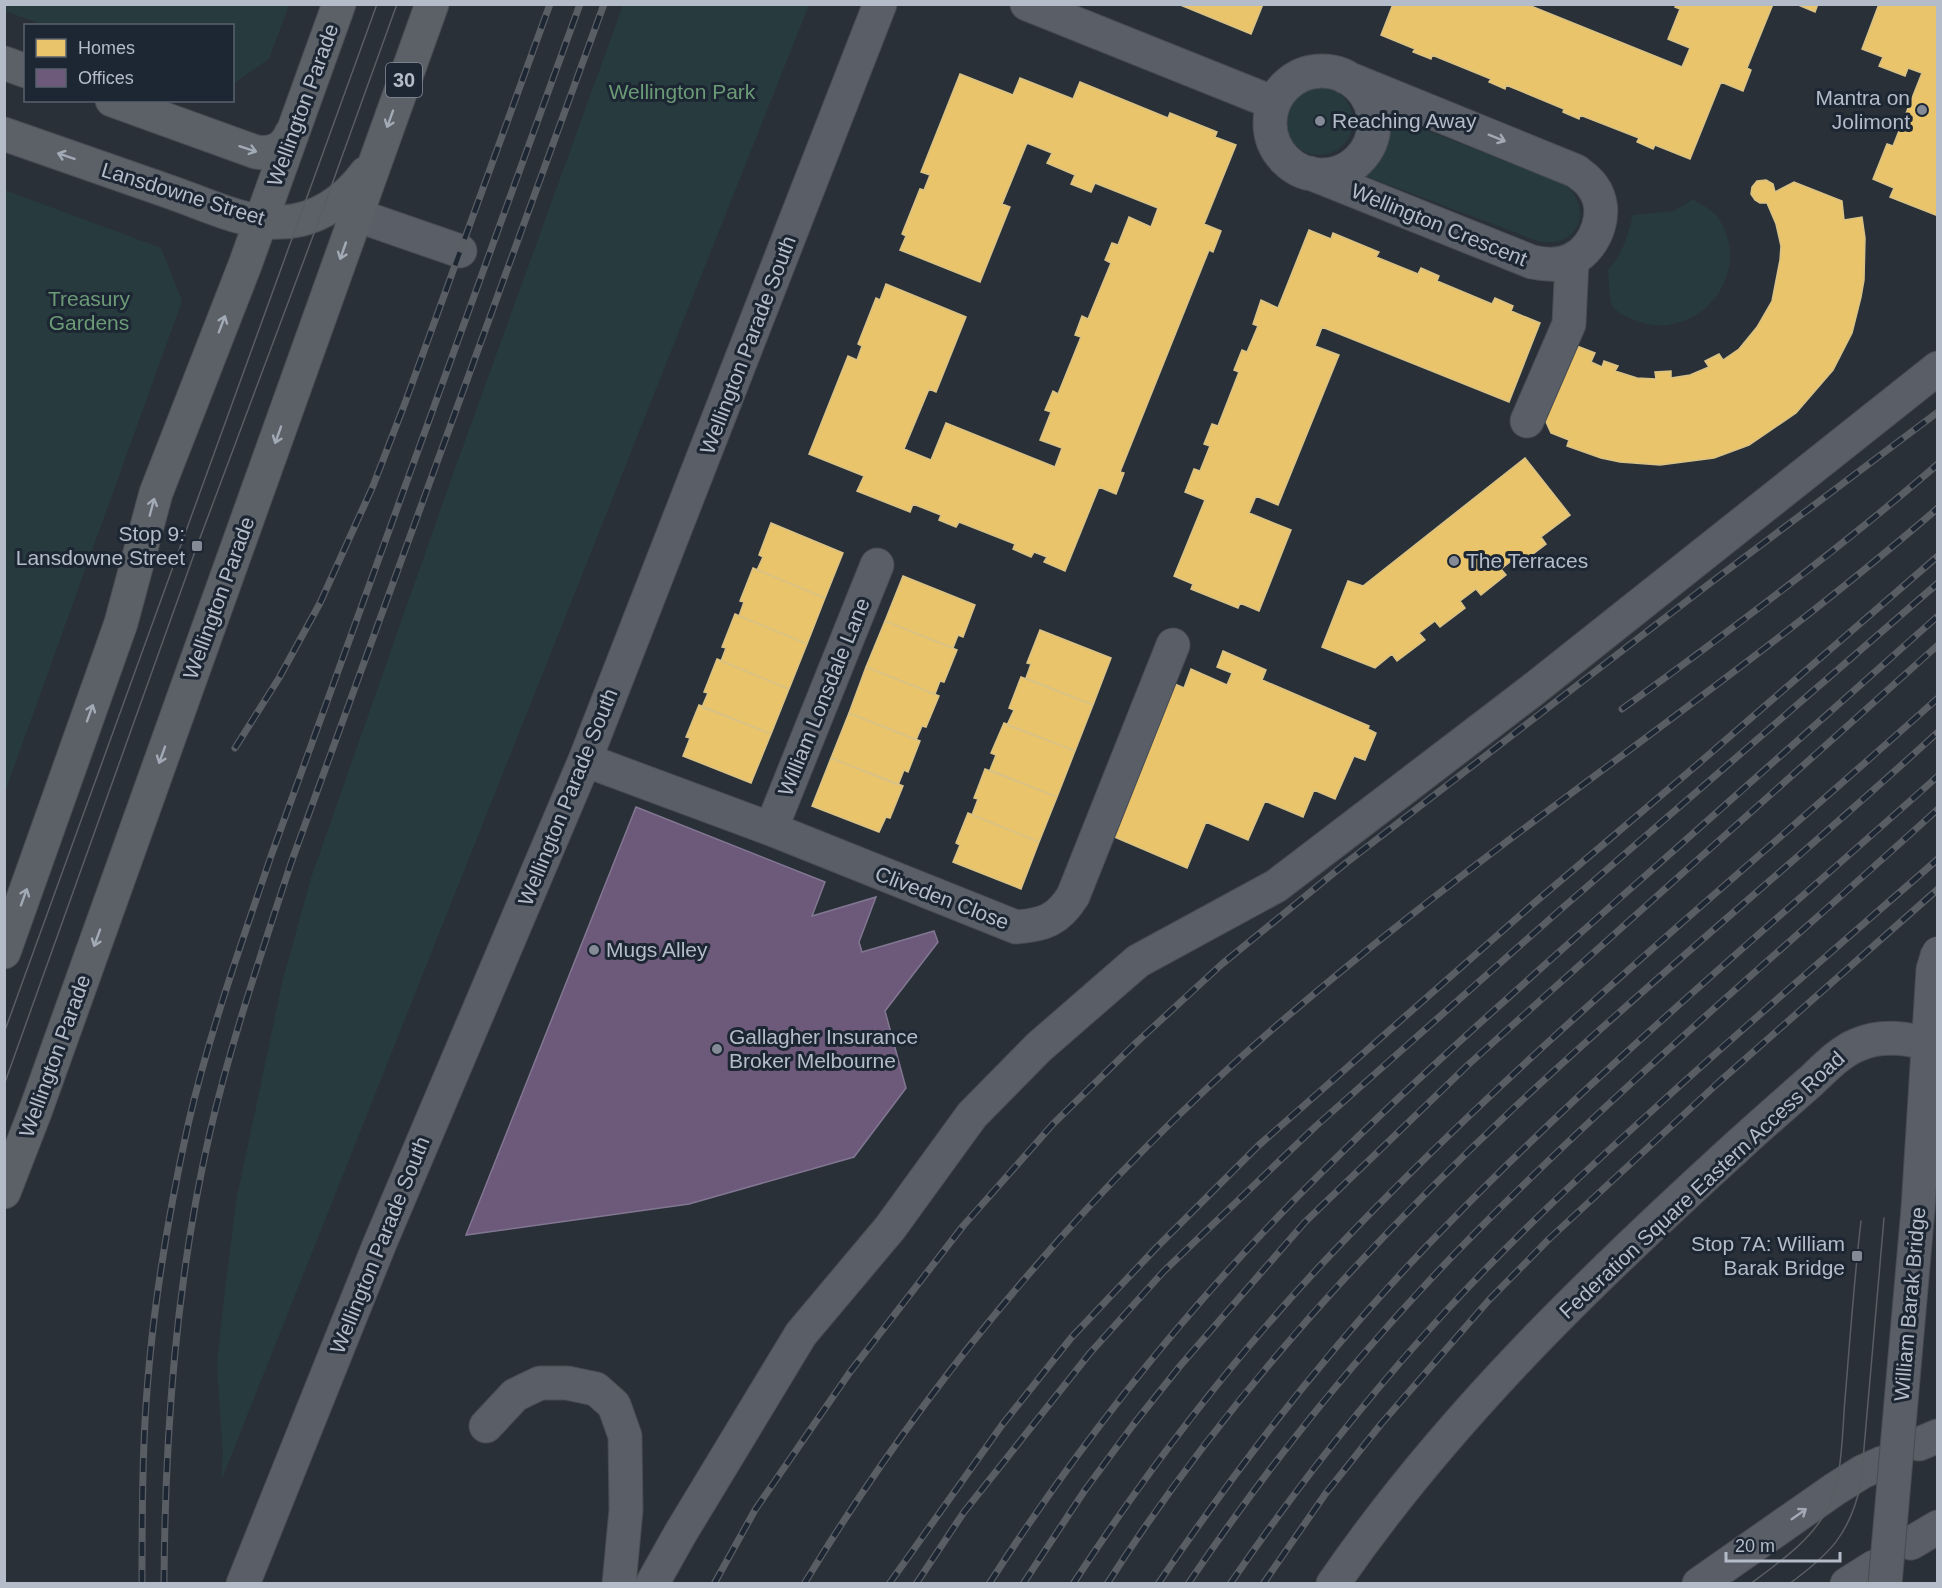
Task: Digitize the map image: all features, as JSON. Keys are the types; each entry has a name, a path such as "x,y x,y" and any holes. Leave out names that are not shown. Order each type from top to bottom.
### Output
{"main road":[{"name":"Wellington Parade","path":"4,952 110,657 156,493 261,221 339,4"},
{"name":"Wellington Parade","path":"4,1192 39,1101 432,4"},
{"path":"4,63 24,70"},
{"path":"118,102 256,152 280,149 287,143 291,134"},
{"name":"Lansdowne Street","path":"4,134 234,214 261,221 291,221 307,218 330,207 356,186 377,157"}],"street":[{"name":"Wellington Parade South","path":"243,1584 380,1243 585,760 880,4"},
{"path":"1027,4 1274,103"},
{"path":"1321,71 1338,73 1359,87 1369,102 1373,118 1369,144 1359,159 1344,170 1328,174 1301,170 1286,160 1275,146 1271,129 1274,103 1290,83 1304,74 1321,71"},
{"path":"1345,77 1567,166 1585,178 1595,190 1601,208 1598,229 1588,247 1572,260 1569,324 1527,421"},
{"name":"Wellington Crescent","path":"1310,173 1532,262 1553,265 1572,260"},
{"path":"356,215 460,251"},
{"path":"652,1584 801,1334 890,1228 972,1115 1039,1047 1138,961 1276,886 1530,692 1938,368"},
{"name":"William Lonsdale Lane","path":"771,829 877,565"},
{"name":"Cliveden Close","path":"585,760 771,829 1016,927 1032,926 1049,921 1064,910 1073,896 1173,645"},
{"name":"William Barak Bridge","path":"1879,1575 1918,1209 1935,962"},
{"name":"Federation Square Eastern Access Road","path":"1333,1584 1392,1504 1443,1441 1502,1376 1614,1260 1836,1059 1856,1045 1875,1039 1906,1039 1938,1046"},
{"path":"486,1426 515,1395 540,1383 567,1383 596,1389 614,1405 625,1436 626,1510 619,1584"},
{"path":"1699,1584 1835,1489 1882,1462"},
{"path":"1847,1584 1879,1575"}],"green space":[{"path":"5,4 289,5 269,59 234,83 234,24 41,24 5,11"},
{"name":"Wellington Park","path":"623,5 809,5 221,1481 223,1455 217,1366 225,1289 237,1197 283,979 311,878 453,474"},
{"path":"1319,87 1332,90 1343,97 1350,108 1353,121 1350,134 1343,145 1332,152 1319,155 1306,152 1295,145 1288,134 1285,121 1288,108 1295,97 1306,90"},
{"path":"1387,115 1563,183 1573,193 1578,203 1580,214 1578,224 1564,239 1552,242 1538,241 1363,175"},
{"name":"Treasury Gardens","path":"5,190 161,248 182,301 5,792"},
{"path":"1693,199 1717,216 1728,241 1730,263 1724,284 1712,301 1696,315 1677,323 1655,325 1620,313 1612,304 1608,270 1624,245 1633,215 1674,211"}],"building: Homes":[{"path":"1178,4 1263,4 1251,34"},
{"path":"1393,4 1526,4 1682,67 1690,48 1668,39 1680,9 1675,7 1676,4 1773,4 1747,68 1751,70 1743,91 1721,82 1690,159 1655,145 1653,149 1637,142 1639,138 1580,115 1579,119 1563,112 1564,109 1506,85 1505,89 1489,82 1491,79 1432,55 1431,59 1413,52 1415,49 1381,35"},
{"path":"1796,4 1818,4 1815,12"},
{"name":"Mantra on Jolimont","path":"1879,4 1938,4 1938,216 1890,197 1894,188 1873,179 1887,144 1893,146 1922,73 1908,68 1905,76 1879,66 1883,57 1862,49"},
{"path":"960,74 1013,95 1020,78 1073,99 1080,82 1168,118 1170,113 1217,132 1215,137 1236,145 1204,224 1221,231 1213,252 1209,250 1120,472 1124,473 1116,494 1099,487 1065,571 1044,562 1047,557 1034,552 1031,557 1013,549 1015,544 959,522 956,527 939,520 941,515 913,504 910,512 857,491 864,476 809,454 848,356 857,360 862,346 858,344 876,298 880,300 886,284 966,317 936,392 929,389 904,449 931,460 946,423 1055,467 1062,448 1040,440 1051,412 1045,410 1053,391 1058,394 1081,337 1075,335 1082,316 1088,319 1111,263 1105,260 1112,243 1118,245 1129,217 1151,227 1158,208 1095,183 1091,192 1071,184 1075,175 1047,163 1052,153 1027,143 1002,204 1010,207 980,282 900,250 906,236 902,234 920,189 924,190 930,175 921,172"},
{"path":"1766,180 1773,184 1775,192 1794,182 1842,201 1844,220 1862,217 1865,238 1864,280 1861,297 1852,333 1833,370 1796,413 1749,445 1714,458 1660,465 1620,462 1567,446 1569,440 1551,433 1541,411 1552,386 1559,389 1577,346 1595,353 1591,362 1602,367 1604,361 1618,366 1615,371 1637,378 1656,379 1655,372 1671,371 1671,378 1690,375 1709,367 1705,361 1719,354 1723,360 1739,349 1757,327 1772,301 1781,246 1776,224 1767,203 1760,203 1751,194 1752,187 1757,181"},
{"path":"1309,230 1331,239 1333,233 1379,252 1376,257 1418,274 1421,268 1439,276 1437,281 1492,304 1495,298 1513,306 1511,311 1540,323 1509,402 1322,327 1315,346 1339,355 1278,505 1256,496 1249,513 1291,530 1259,611 1240,603 1238,608 1191,589 1193,584 1174,576 1205,500 1185,492 1194,469 1200,471 1210,446 1204,444 1212,424 1218,426 1239,372 1234,370 1242,350 1247,352 1258,326 1253,324 1261,300 1278,308"},
{"name":"The Terraces","path":"1525,458 1570,515 1541,537 1546,544 1520,564 1515,558 1501,569 1506,575 1481,595 1476,589 1460,601 1465,608 1440,627 1435,621 1419,633 1425,640 1397,661 1392,654 1375,668 1322,647 1348,581 1363,586"},
{"path":"771,523 843,553 825,598 757,570 763,557 759,555"},
{"path":"753,568 825,598 807,644 739,616 744,602 740,601"},
{"path":"903,576 975,605 963,637 958,635 953,648 885,621"},
{"path":"735,614 807,644 789,689 721,661 726,648 722,647"},
{"path":"885,621 957,650 944,682 940,681 935,694 866,667"},
{"path":"1040,630 1111,658 1093,705 1026,678 1031,664 1027,663"},
{"path":"1223,651 1266,670 1262,680 1369,726 1368,729 1376,733 1365,760 1354,756 1335,799 1314,790 1303,817 1265,801 1248,840 1206,822 1187,868 1110,835 1175,684 1184,688 1191,669 1227,685 1232,673 1217,667"},
{"path":"717,659 789,689 771,734 702,707 708,693 704,692"},
{"path":"866,667 939,696 926,727 922,726 916,740 849,713"},
{"path":"1021,677 1093,705 1075,751 1007,725 1014,710 1009,708"},
{"path":"699,705 771,734 751,783 683,756 690,738 686,737"},
{"path":"849,713 920,741 908,772 904,770 898,785 831,758"},
{"path":"1004,723 1075,751 1057,797 990,770 996,755 991,753"},
{"path":"831,758 903,786 890,818 886,817 879,832 812,806"},
{"path":"985,769 1057,797 1039,842 972,815 978,799 974,798"},
{"path":"968,813 1039,842 1021,889 953,862 960,845 956,843"}],"building: Offices":[{"name":"Gallagher Insurance Broker Melbourne","path":"636,807 825,882 812,916 876,897 859,942 862,952 934,931 938,942 885,1011 906,1088 854,1157 689,1204 466,1235"}],"tram line":[{"path":"4,1033 377,4"},
{"path":"4,1085 197,546 397,4"},
{"path":"1789,1584 1816,1563 1836,1541 1851,1516 1861,1483 1884,1218"},
{"path":"1750,1584 1801,1543 1819,1523 1832,1500 1841,1457 1861,1221"}],"railway":[{"path":"235,748 279,678 320,603 373,486 550,4"},
{"path":"142,1584 142,1496 149,1363 165,1243 196,1091 226,989 271,856 580,4"},
{"path":"164,1584 170,1413 181,1300 198,1188 227,1064 291,863 604,4"},
{"path":"714,1584 755,1510 850,1372 963,1226 1053,1124 1138,1041 1222,964 1346,863 1705,587 1938,412"},
{"path":"1622,709 1783,590 1938,464"},
{"path":"804,1584 910,1424 968,1348 1093,1202 1160,1133 1230,1067 1380,940 1781,635 1861,573 1938,508"},
{"path":"889,1584 1002,1425 1071,1338 1157,1247 1259,1145 1533,904 1938,556"},
{"path":"916,1584 964,1512 1090,1353 1164,1271 1316,1126 1560,910 1938,583"},
{"path":"989,1584 1063,1475 1143,1370 1228,1270 1319,1175 1468,1034 1938,616"},
{"path":"1023,1584 1085,1490 1133,1425 1180,1366 1305,1222 1469,1064 1938,645"},
{"path":"1073,1584 1164,1453 1230,1369 1299,1289 1406,1177 1554,1036 1938,698"},
{"path":"1107,1584 1197,1455 1246,1393 1296,1332 1403,1216 1568,1058 1938,732"},
{"path":"1158,1584 1226,1488 1297,1394 1412,1261 1570,1104 1938,776"},
{"path":"1188,1584 1254,1491 1324,1401 1437,1272 1532,1176 1646,1069 1938,809"},
{"path":"1230,1584 1280,1513 1360,1410 1446,1311 1521,1233 1689,1077 1938,859"},
{"path":"1263,1584 1326,1493 1381,1424 1489,1300 1549,1239 1718,1083 1938,889"}],"place":[{"name":"Mantra on Jolimont","path":"1922,110"},
{"name":"Reaching Away","path":"1320,121"},
{"name":"Stop 9: Lansdowne Street","path":"197,546"},
{"name":"The Terraces","path":"1454,561"},
{"name":"Mugs Alley","path":"594,950"},
{"name":"Gallagher Insurance Broker Melbourne","path":"717,1049"},
{"name":"Stop 7A: William Barak Bridge","path":"1857,1256"}]}
